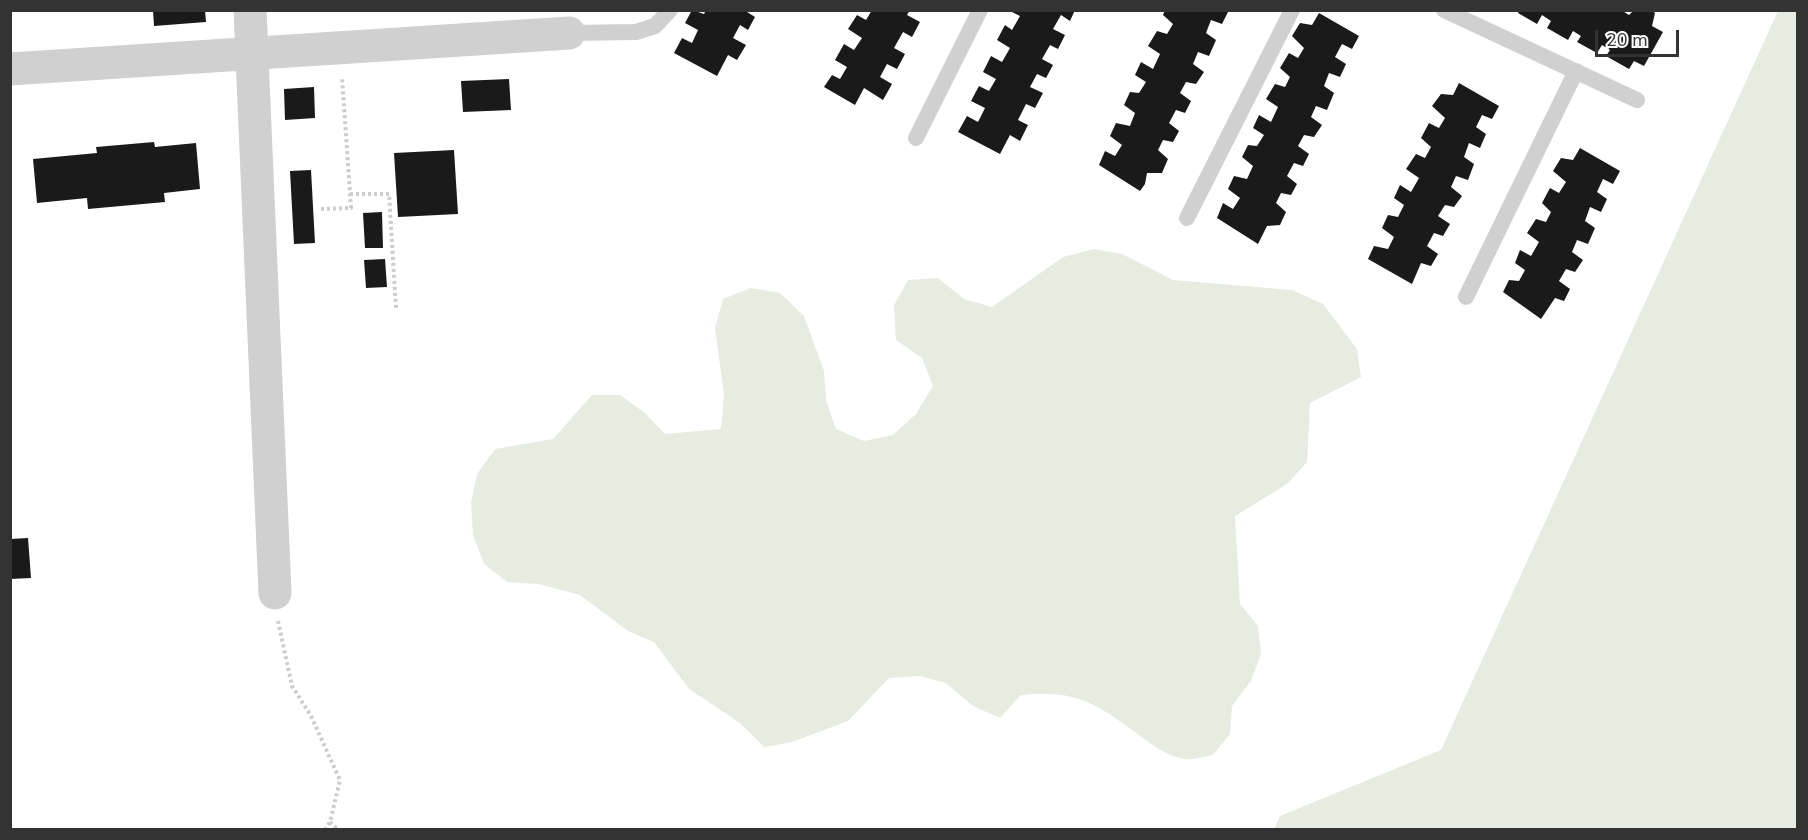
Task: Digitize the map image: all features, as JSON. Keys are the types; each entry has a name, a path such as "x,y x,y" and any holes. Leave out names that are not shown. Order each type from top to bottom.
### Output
{"street":[{"path":"250,10 275,593"},
{"path":"10,69 252,51 569,33"}],"lane":[{"path":"569,33 636,32 655,26 670,10"},
{"path":"916,138 980,10"},
{"path":"1186,218 1292,10"},
{"path":"1444,10 1637,100"},
{"path":"1466,297 1576,71"}],"path":[{"path":"321,209 351,208 340,46"},
{"path":"350,194 389,194 396,308"},
{"path":"275,593 280,638 292,686 311,716 340,780 330,822 325,830"},
{"path":"330,822 338,830"}],"shaded area":[{"path":"1778,11 1798,11 1797,829 1274,829 1280,816 1441,750"},
{"path":"1094,249 1122,254 1173,280 1292,290 1323,304 1357,349 1361,377 1310,403 1307,462 1287,484 1235,516 1240,604 1258,626 1261,654 1251,681 1232,706 1230,734 1213,755 1189,759 1173,756 1098,707 1057,694 1021,695 1000,718 973,706 946,683 920,676 889,678 848,721 792,742 764,747 740,723 689,689 654,642 628,631 580,595 539,584 507,582 484,564 473,535 471,503 477,474 495,449 553,439 592,395 620,395 645,413 665,434 721,429 724,395 715,328 723,299 751,288 780,293 804,316 824,371 826,400 836,429 864,441 893,435 916,414 933,386 922,358 896,340 894,305 908,280 938,278 964,299 992,307 1063,257"}],"building":[{"path":"153,10 205,10 206,22 154,26"},
{"path":"692,10 704,14 706,10 744,10 755,17 748,30 740,25 733,38 746,45 737,60 728,55 717,76 674,53 682,38 692,43 698,30 685,23"},
{"path":"872,10 910,10 907,15 920,22 912,37 903,32 894,48 905,54 897,69 887,64 880,77 892,84 883,100 864,88 855,105 824,87 832,75 840,79 847,67 835,60 844,44 854,50 862,38 848,29 857,15 866,20"},
{"path":"1008,10 1075,10 1070,21 1061,15 1053,29 1065,35 1058,49 1050,45 1042,59 1053,65 1046,78 1037,74 1030,87 1043,93 1035,108 1026,104 1018,120 1028,125 1020,141 1010,135 1000,154 958,132 967,116 978,122 985,108 971,101 979,86 989,91 996,79 983,72 991,56 1002,62 1010,48 997,40 1005,25 1012,30 1020,16"},
{"path":"1165,10 1229,10 1222,24 1211,20 1206,33 1216,40 1209,56 1198,52 1193,64 1204,72 1196,84 1186,82 1180,93 1191,101 1185,113 1176,110 1169,123 1179,131 1173,142 1163,140 1158,150 1168,159 1162,173 1147,173 1145,184 1140,191 1099,165 1105,151 1115,156 1122,145 1110,136 1116,123 1130,126 1135,113 1124,105 1130,92 1139,93 1146,82 1135,75 1141,62 1153,69 1160,54 1148,46 1157,31 1167,34 1173,24 1163,15"},
{"path":"1519,10 1621,10 1629,15 1634,10 1651,10 1655,13 1652,26 1663,32 1644,66 1634,61 1629,69 1606,56 1610,50 1602,45 1597,53 1577,42 1581,36 1573,31 1568,40 1547,28 1551,21 1542,15 1537,24 1518,13"},
{"path":"1319,13 1359,36 1352,49 1342,44 1335,57 1346,64 1340,77 1329,73 1324,86 1334,93 1327,110 1316,106 1311,117 1322,125 1314,137 1304,135 1298,146 1309,154 1303,166 1294,163 1287,176 1297,184 1291,195 1281,193 1276,203 1286,212 1280,225 1267,226 1258,244 1217,218 1223,203 1233,209 1240,198 1228,189 1234,176 1247,179 1253,166 1242,157 1248,145 1257,146 1264,135 1253,128 1259,115 1271,122 1278,107 1266,99 1275,84 1285,87 1290,77 1280,68 1289,53 1298,58 1304,48 1292,36 1300,23 1312,25"},
{"path":"509,79 511,110 463,112 461,81"},
{"path":"1459,83 1499,106 1492,119 1482,115 1476,127 1486,134 1480,148 1469,143 1464,157 1474,164 1468,180 1456,176 1451,187 1462,196 1454,207 1445,205 1438,216 1450,224 1443,236 1434,233 1427,246 1438,254 1431,266 1421,263 1412,284 1368,259 1374,246 1388,249 1394,237 1382,228 1388,215 1398,217 1404,205 1394,198 1400,185 1411,192 1419,178 1406,169 1416,154 1425,158 1431,147 1421,138 1429,123 1439,128 1445,118 1432,106 1441,94 1453,95"},
{"path":"314,87 315,118 285,120 284,89"},
{"path":"154,142 155,147 196,143 200,189 164,193 165,202 88,209 87,198 37,203 33,159 97,153 96,147"},
{"path":"1580,148 1620,171 1613,184 1603,179 1597,192 1607,199 1601,212 1590,207 1585,221 1595,228 1588,244 1577,240 1572,252 1583,260 1575,272 1566,269 1559,281 1570,289 1564,301 1555,298 1541,319 1503,292 1509,280 1519,281 1525,270 1515,263 1520,250 1531,256 1539,242 1527,233 1536,219 1546,222 1551,212 1542,203 1550,188 1559,193 1566,182 1553,171 1561,158 1573,160"},
{"path":"454,150 458,214 398,217 394,153"},
{"path":"311,170 315,243 294,244 290,171"},
{"path":"382,212 383,248 365,248 363,213"},
{"path":"385,259 387,287 366,288 364,260"},
{"path":"28,538 31,578 10,579 10,539"}]}
